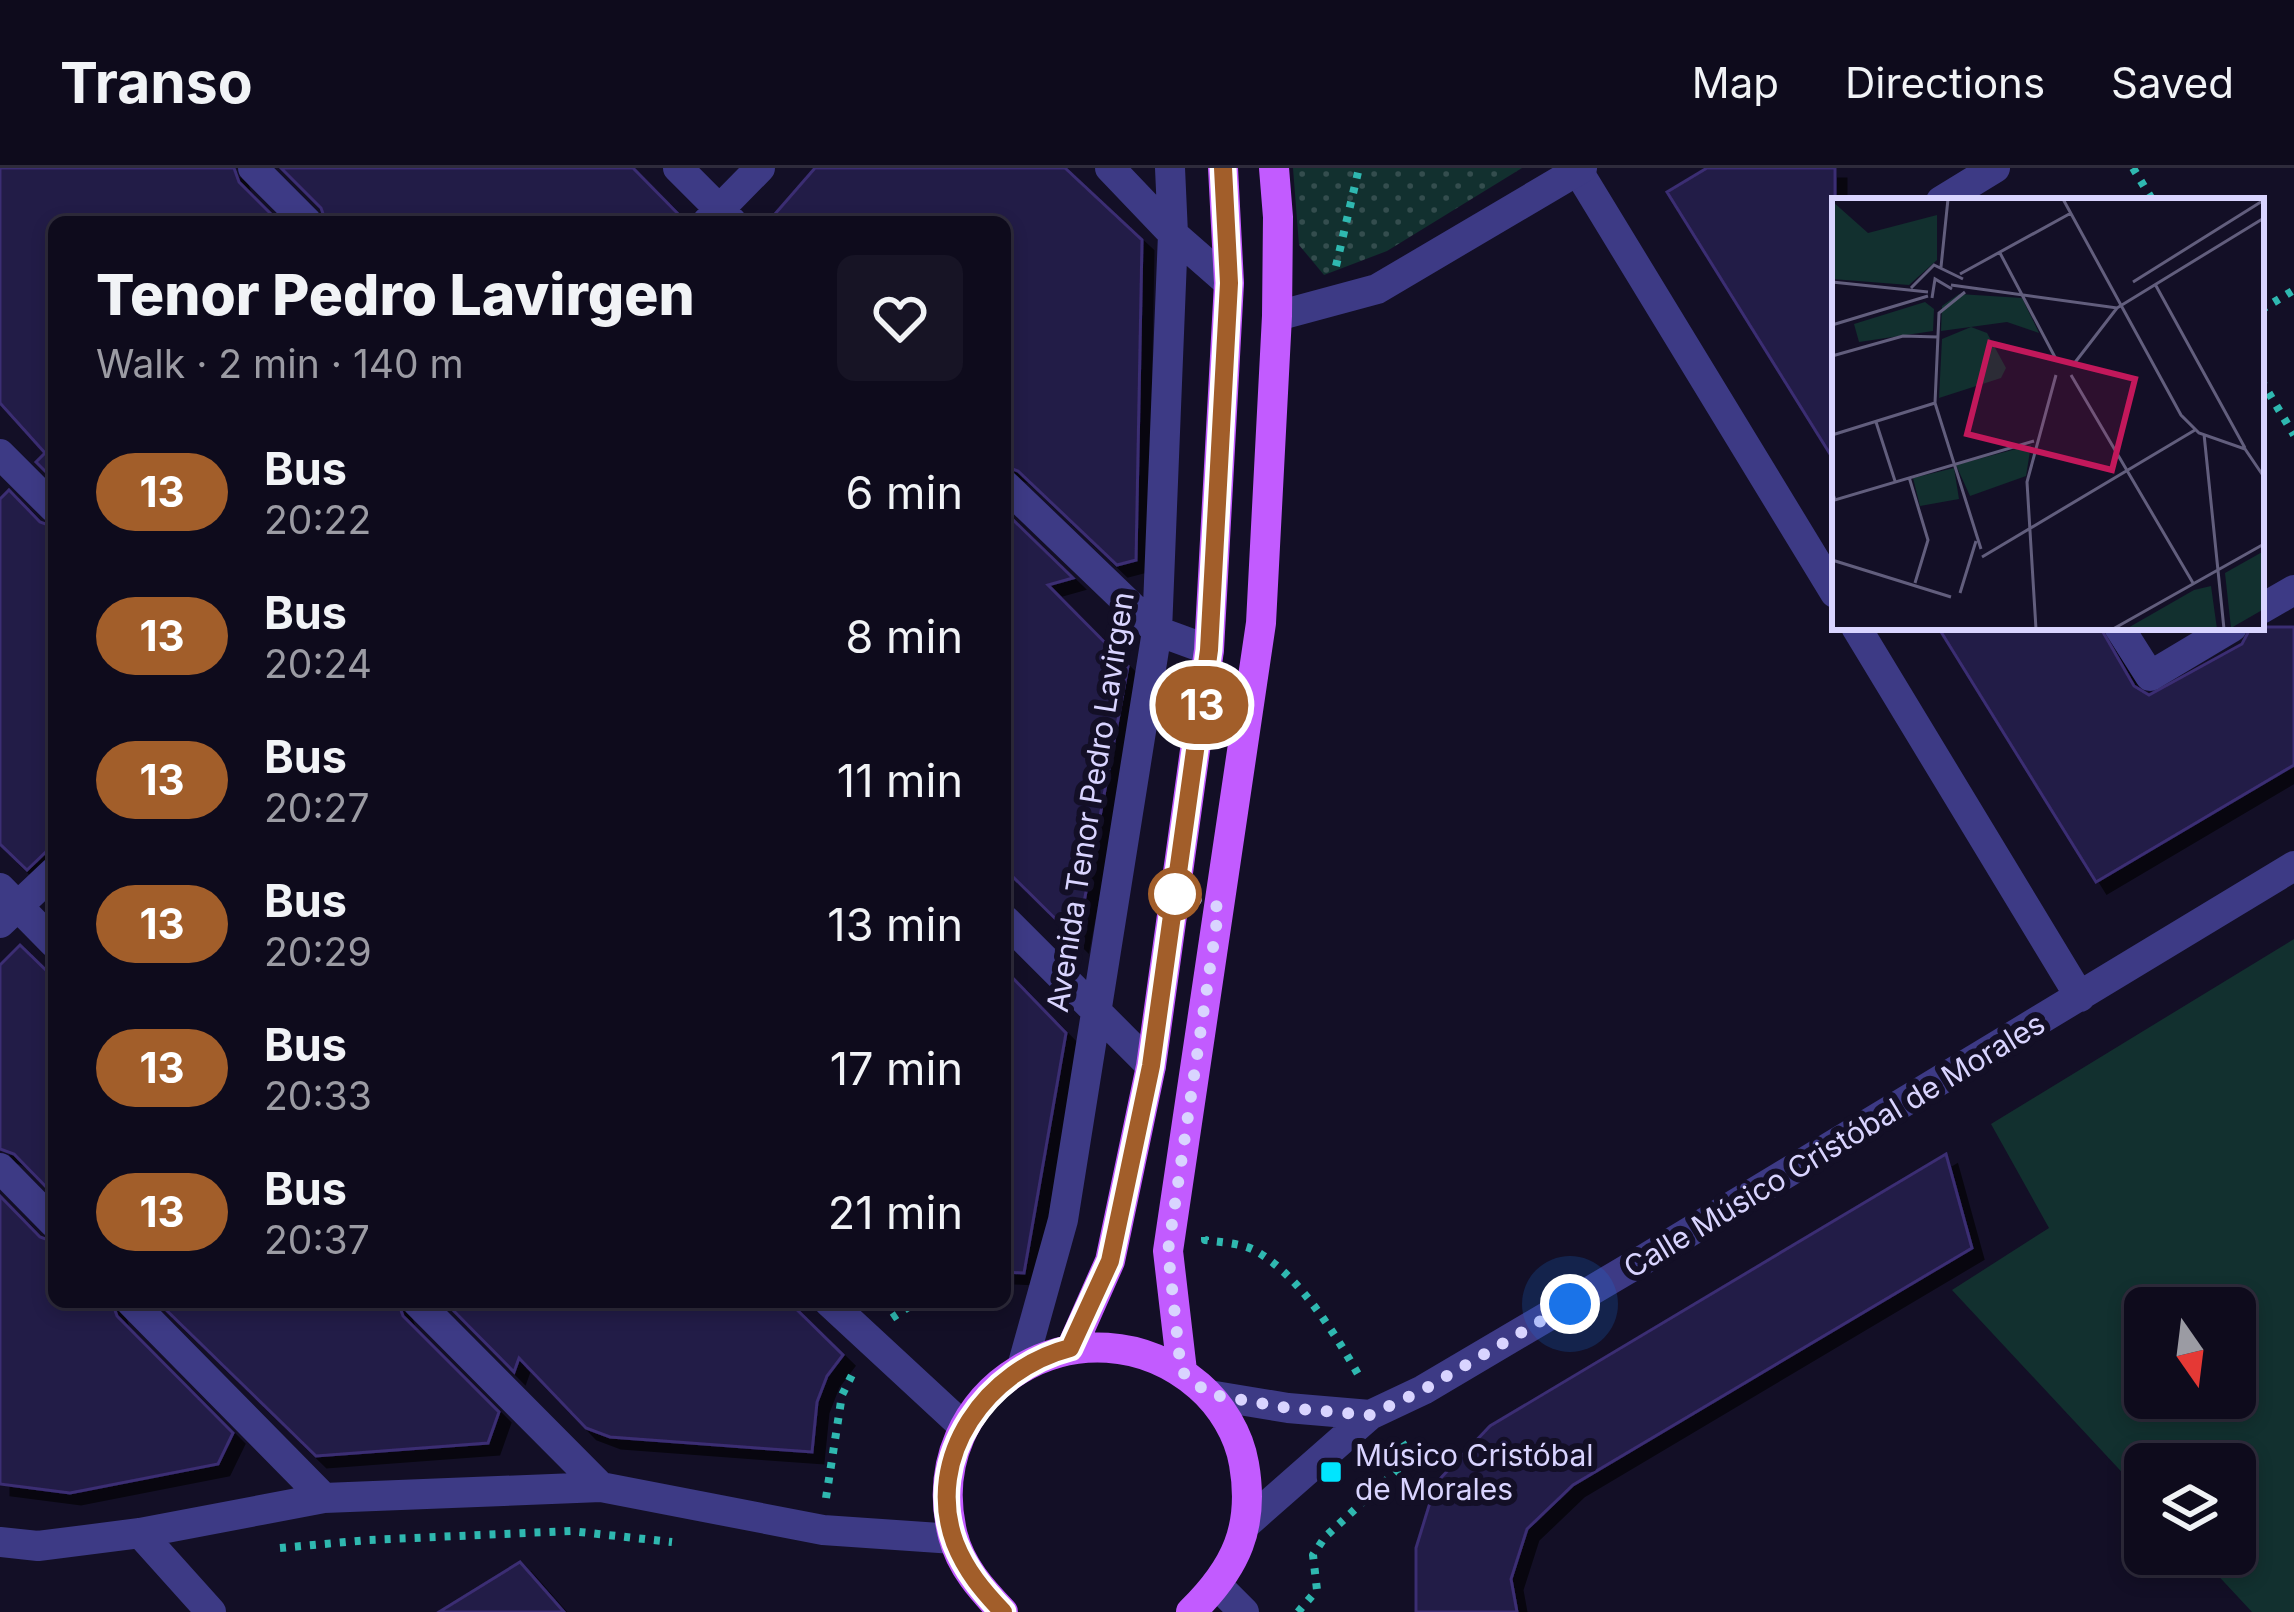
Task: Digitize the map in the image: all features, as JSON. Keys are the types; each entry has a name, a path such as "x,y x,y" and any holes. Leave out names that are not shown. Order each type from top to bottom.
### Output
{"main road":[{"path":"1070,1348 1110,1261 1151,1066 1209,650 1229,283 1223,168"},
{"path":"1181,1371 1168,1251 1261,623 1276,316 1274,168"},
{"path":"980,1612 974,1580 954,1540 948,1502 951,1463 964,1427 989,1393 1022,1367 1070,1348 1109,1346 1147,1354 1181,1371 1209,1394 1230,1424 1243,1457 1246,1525 1218,1586 1191,1612"},
{"path":"974,1580 1004,1612"}],"street":[{"path":"253,168 301,216"},
{"path":"677,168 718,216"},
{"path":"722,216 760,168"},
{"path":"1110,168 1173,234 1229,283"},
{"name":"Avenida Tenor Pedro Lavirgen","path":"1022,1367 1063,1220 1157,631 1173,234 1170,168"},
{"path":"1946,198 1995,168"},
{"path":"1276,316 1376,289 1580,169 1832,588"},
{"path":"0,454 48,502"},
{"path":"1011,490 1157,631 1209,650"},
{"path":"2264,607 2294,590"},
{"path":"1858,630 2080,997"},
{"path":"2121,630 2150,676 2227,630"},
{"name":"Calle Músico Cristóbal de Morales","path":"1246,1525 1370,1415 1423,1390 1623,1272 2294,866"},
{"path":"48,876 6,906 48,938"},
{"path":"1011,926 1151,1066"},
{"path":"0,1168 48,1217"},
{"path":"137,1308 324,1498"},
{"path":"423,1308 601,1487"},
{"path":"835,1308 964,1427"},
{"path":"1209,1394 1288,1408 1370,1415"},
{"path":"0,1542 38,1546 140,1533 324,1498 601,1487 823,1530 954,1540"},
{"path":"140,1533 211,1612"},
{"path":"1218,1586 1244,1612"}],"path":[{"path":"1327,303 1359,168"},
{"path":"2133,168 2151,198"},
{"path":"2264,308 2294,290"},
{"path":"2264,385 2294,435"},
{"path":"1208,1217 1205,1240 1251,1248 1300,1289 1334,1333 1363,1383"},
{"path":"826,1508 830,1453 842,1395 856,1366"},
{"path":"1298,1612 1317,1590 1313,1555 1325,1537 1405,1463 1405,1447"},
{"path":"273,1549 571,1531 685,1544"}],"green space":[{"path":"1293,168 1522,168 1387,251 1324,275 1299,245"},
{"path":"2294,939 2294,1612 2252,1612 2218,1575 2256,1575 2256,1443 2124,1443 2124,1474 1952,1290 2049,1228 1991,1124"}],"building":[{"path":"0,168 234,168 239,182 273,216 48,216 48,474 36,462 45,453 0,403"},
{"path":"281,168 633,168 680,216 324,216"},
{"path":"815,168 1065,168 1142,240 1136,560 1117,565 1011,468 1011,216 773,216"},
{"path":"1707,168 1835,168 1832,457 1667,192"},
{"path":"9,490 48,525 48,850 27,870 0,844 0,499"},
{"path":"1011,518 1073,578 1048,585 1128,666 1077,940 1011,875"},
{"path":"2294,627 2294,765 2096,882 1940,630 2102,630 2134,686 2149,695 2242,644 2249,630"},
{"path":"20,945 48,972 48,1189 14,1154 0,1149 0,965"},
{"path":"1011,976 1066,1033 1024,1273 1011,1272"},
{"path":"1946,1154 1972,1248 1573,1485 1527,1529 1511,1579 1517,1612 1416,1612 1416,1548 1436,1483 1490,1426"},
{"path":"0,1196 48,1240 48,1308 114,1308 233,1433 218,1464 70,1493 0,1484"},
{"path":"164,1308 400,1308 499,1412 488,1443 316,1456"},
{"path":"451,1308 795,1308 843,1355 827,1376 817,1402 812,1452 610,1437 586,1428 519,1358 514,1372"},
{"path":"520,1562 564,1612 439,1612"}],"bus line":[{"name":"13","path":"1003,1612 974,1580 954,1540 948,1502 951,1463 964,1427 989,1393 1022,1367 1070,1348 1110,1261 1151,1066 1209,650 1229,283 1223,168"}],"place":[{"name":"Músico Cristóbal de Morales","path":"1331,1472"}],"route":[{"path":"1175,894 1219,907 1168,1251 1181,1371 1209,1394 1288,1408 1370,1415 1423,1390 1570,1304"}]}
